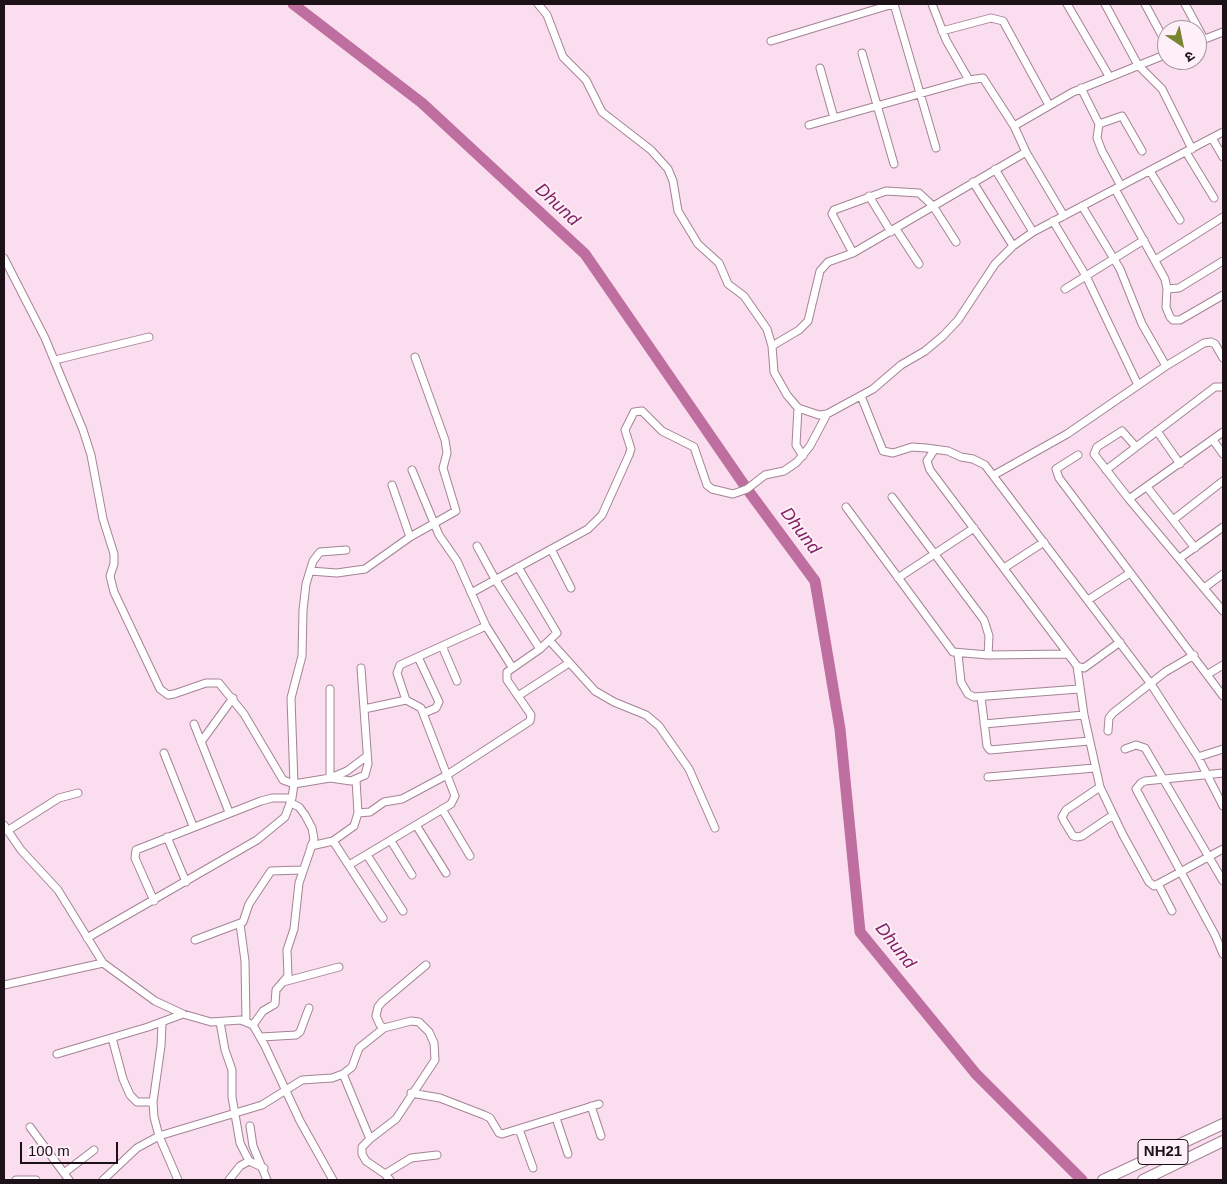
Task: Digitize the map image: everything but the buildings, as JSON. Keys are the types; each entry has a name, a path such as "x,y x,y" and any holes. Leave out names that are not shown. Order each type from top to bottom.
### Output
{"highway":[{"name":"NH21","path":"1103,1180 1223,1124"},
{"name":"NH21","path":"1143,1180 1223,1142"}],"street":[{"path":"538,4 547,15 563,57 586,80 602,112 651,150 668,169 673,181 678,211 702,249 719,263 728,284 744,296 763,322 772,346 774,372 777,380 798,408 811,414 827,414 861,396 881,384 901,365 925,351 952,328 995,264 1013,246 1033,232 1223,132"},
{"path":"771,41 894,4 936,148"},
{"path":"932,4 942,31 969,80"},
{"path":"1067,4 1109,76"},
{"path":"1105,4 1138,65 1162,89 1189,151 1214,198"},
{"path":"1145,4 1157,26"},
{"path":"1185,4 1191,20"},
{"path":"942,31 991,18 1004,21 1049,105"},
{"path":"1207,38 1223,32"},
{"path":"862,53 894,164"},
{"path":"1014,126 1081,88 1157,58"},
{"path":"820,68 834,118"},
{"path":"809,125 969,80 983,78 1014,126 1026,152 1064,216"},
{"path":"1081,88 1099,124 1098,143 1118,188 1156,260 1167,289 1166,307 1170,317 1176,320 1187,317 1223,295"},
{"path":"1099,124 1122,116 1142,151"},
{"path":"1212,138 1223,157"},
{"path":"772,346 799,330 808,321 820,271 823,266 853,253 894,230 1026,152"},
{"path":"995,169 1033,232"},
{"path":"1150,171 1180,220"},
{"path":"973,182 1013,246"},
{"path":"853,253 832,214 834,210 886,191 914,191 923,195 933,206 956,242"},
{"path":"869,196 919,264"},
{"path":"1082,206 1114,258 1142,324 1166,366"},
{"path":"1156,260 1222,220"},
{"path":"1053,221 1086,276 1138,385"},
{"path":"1064,289 1144,240"},
{"path":"4,258 33,311 55,360 91,455 103,519 114,554 114,564 110,576 114,592 160,689 168,695 206,683 219,684 233,698 279,775 287,783 330,778 356,780 365,775 367,756 361,668"},
{"path":"1167,289 1179,288 1223,261"},
{"path":"55,360 148,337"},
{"path":"994,475 1067,434 1166,366 1211,342 1223,358"},
{"path":"310,571 337,572 366,568 410,537 452,515 456,511 444,468 447,453 445,440 416,357"},
{"path":"1106,470 1215,387 1220,385 1223,387"},
{"path":"861,396 883,451 893,453 912,447 948,451 980,461 994,475 1151,684 1198,757 1223,806"},
{"path":"798,408 796,445 803,456"},
{"path":"470,593 588,529 602,515 629,455 631,449 625,430 630,417 638,410 662,431 694,447 707,485 726,494 741,492 765,475 790,468 803,456 827,414"},
{"path":"1136,447 1122,431 1096,447 1094,454 1129,499 1223,611"},
{"path":"1157,431 1180,464"},
{"path":"1129,499 1223,432"},
{"path":"1213,440 1223,454"},
{"path":"934,450 927,461 930,470 1077,666 1084,715 1100,787 1149,882 1154,886 1223,849"},
{"path":"1078,455 1059,466 1056,473 1223,696"},
{"path":"412,470 440,539 457,561 486,626 512,667"},
{"path":"1173,520 1223,481"},
{"path":"392,486 410,537"},
{"path":"1147,487 1194,548"},
{"path":"892,497 936,553 984,620 989,636 988,655"},
{"path":"846,507 949,648 958,654 1068,654"},
{"path":"1180,558 1223,527"},
{"path":"898,578 974,528"},
{"path":"1004,568 1044,542"},
{"path":"477,546 495,579 540,649"},
{"path":"550,549 571,588"},
{"path":"87,938 154,901 273,829 295,803 298,783 291,698 302,656 304,597 315,556 320,552 346,550"},
{"path":"358,813 370,812 384,802 402,799 447,775 530,721 531,715 506,676 512,667 540,649 557,633 518,566"},
{"path":"1088,600 1130,573"},
{"path":"1204,588 1223,574"},
{"path":"406,700 397,669 400,665 486,626"},
{"path":"550,641 595,691 614,702 646,715 659,726 689,769 715,828"},
{"path":"1077,666 1084,668 1120,642"},
{"path":"442,646 458,681"},
{"path":"958,654 959,673 964,688 968,694 981,698 1080,689"},
{"path":"1108,731 1109,718 1113,713 1176,665 1194,655"},
{"path":"418,656 439,702 436,708 424,713"},
{"path":"518,696 569,663"},
{"path":"1208,674 1223,665"},
{"path":"330,689 330,778"},
{"path":"201,742 233,698"},
{"path":"981,698 990,750 1089,741"},
{"path":"349,865 442,810 451,804 455,796 424,713 417,704 406,700 364,709"},
{"path":"984,724 1084,715"},
{"path":"194,724 229,812"},
{"path":"1125,749 1136,745 1145,748 1223,881"},
{"path":"1198,757 1223,749"},
{"path":"164,753 193,826"},
{"path":"330,778 347,771 367,756"},
{"path":"988,777 1095,768"},
{"path":"1223,773 1141,783 1136,789 1215,935 1223,954"},
{"path":"311,846 333,841 354,826 358,813 356,780"},
{"path":"1100,787 1066,810 1062,817 1073,836 1077,837 1113,815"},
{"path":"78,793 59,798 5,828 21,850 58,890 103,963 155,1001 183,1014 220,1022 246,1021 253,1025 261,1037 300,1121 334,1180"},
{"path":"154,901 135,854 140,848 229,812 272,798 295,803 314,834 301,870 294,929 286,950 288,976 276,990 275,1004 263,1011 253,1025"},
{"path":"442,810 470,856"},
{"path":"416,825 446,873"},
{"path":"167,837 186,882"},
{"path":"391,840 412,876"},
{"path":"333,841 383,918"},
{"path":"367,854 403,911"},
{"path":"246,1021 245,961 240,924 267,874 275,870 301,870"},
{"path":"1158,884 1172,910"},
{"path":"195,940 240,924"},
{"path":"4,985 103,963"},
{"path":"384,1028 380,1025 376,1016 378,1007 426,965"},
{"path":"284,982 339,967"},
{"path":"261,1037 296,1035 300,1032 308,1008"},
{"path":"58,1054 162,1023 183,1014"},
{"path":"103,1180 137,1148 158,1136 262,1105 302,1080 332,1078 343,1074 352,1067 360,1048 384,1028 412,1021 419,1022 429,1032 434,1043 435,1060 411,1093 396,1119 362,1147 362,1154 366,1160 390,1180"},
{"path":"220,1022 225,1050 232,1070 235,1113 240,1143 249,1161 264,1168"},
{"path":"162,1023 161,1046 153,1102 158,1136 178,1180"},
{"path":"112,1038 123,1079 130,1095 137,1102 153,1102"},
{"path":"343,1074 370,1139"},
{"path":"411,1093 440,1098 484,1115 490,1118 499,1133 519,1129 599,1104"},
{"path":"591,1106 601,1136"},
{"path":"556,1118 568,1154"},
{"path":"250,1126 254,1146 268,1180"},
{"path":"30,1127 69,1180"},
{"path":"519,1129 534,1168"},
{"path":"64,1174 94,1150"},
{"path":"385,1174 414,1157 424,1158 437,1155"},
{"path":"229,1180 237,1169 249,1161"},
{"path":"16,1180 36,1180"}],"waterway":[{"name":"Dhund","path":"293,4 422,103 585,254 747,489 815,581 840,729 860,932 976,1074 1082,1180"}]}
